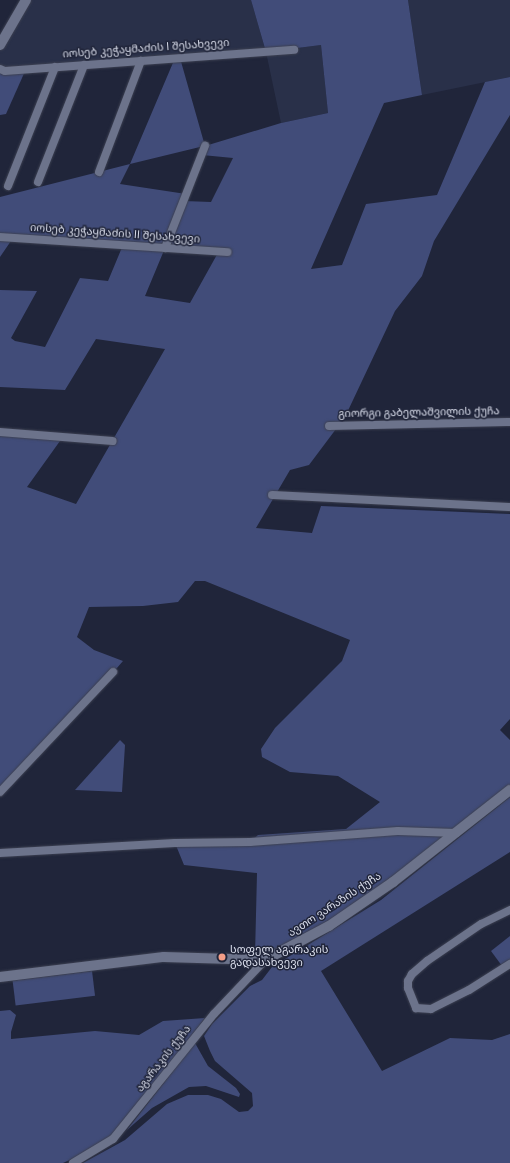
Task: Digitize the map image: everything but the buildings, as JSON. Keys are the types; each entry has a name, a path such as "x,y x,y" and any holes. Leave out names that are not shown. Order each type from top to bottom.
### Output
{"street":[{"path":"0,45 26,0"},
{"name":"იოსებ კეჭაყმაძის I შესახვევი","path":"0,69 5,71 294,50"},
{"path":"99,172 141,61"},
{"path":"38,182 84,65"},
{"path":"8,186 55,67"},
{"path":"165,248 205,146"},
{"name":"იოსებ კეჭაყმაძის II შესახვევი","path":"0,237 228,252"},
{"name":"გიორგი გაბელაშვილის ქუჩა","path":"329,426 510,422"},
{"path":"0,432 114,441"},
{"path":"272,495 510,507"},
{"path":"0,792 114,672"},
{"name":"ავთო ვარაზის ქუჩა","path":"0,977 164,957 265,960 299,944 350,912 456,833 510,790"},
{"path":"0,854 175,843 250,842 398,831 456,833"},
{"path":"510,910 482,924 427,962 412,974 408,981 408,988 416,1008 431,1009 469,990 510,964"},
{"name":"აგარაკის ქუჩა","path":"73,1163 113,1139 214,1014 265,960"}],"shaded area":[{"path":"26,0 251,0 266,52 0,69 0,45"},
{"path":"251,0 408,0 422,95 384,103 311,269 342,265 366,204 437,195 485,82 510,77 510,115 434,241 422,276 395,311 345,417 309,465 290,470 256,528 312,533 321,506 510,514 510,719 500,730 510,740 510,790 462,829 299,944 255,955 257,873 184,865 175,843 250,842 258,835 346,829 380,802 338,776 290,772 262,757 261,749 275,728 342,661 350,640 205,581 195,581 178,602 143,606 89,607 77,637 94,650 123,661 90,699 0,790 0,430 65,434 27,487 76,504 165,349 96,339 65,390 0,387 0,290 37,291 11,338 15,341 45,347 80,278 108,281 123,245 13,238 0,257 0,197 130,164 175,58 180,58 205,146 281,123 328,113 321,45 266,52","holes":["204,146 202,155 233,158 211,202 184,201 186,194 120,184 130,164","165,248 219,251 190,303 145,296"]},
{"path":"408,0 510,0 510,77 422,95"},
{"path":"321,45 328,113 281,123 266,52"},
{"path":"0,69 26,69 6,114 0,115"},
{"path":"120,740 125,745 122,792 75,790"},
{"path":"510,797 510,852 321,971 382,1071 450,1038 492,1040 510,1034 510,1163 83,1163 125,1140 167,1104 188,1095 208,1095 221,1099 239,1112 248,1111 253,1106 252,1093 215,1061 210,1051 204,1036 212,1024 250,986 262,980 272,967 381,900"},
{"path":"510,936 510,960 502,966 491,951"},
{"path":"92,971 95,996 16,1006 13,981"},
{"path":"10,1010 16,1015 11,1032 11,1039 95,1031 139,1035 163,1021 205,1018 115,1134 102,1145 63,1163 0,1163 0,1011"},
{"path":"195,1043 208,1066 236,1088 240,1094 239,1097 206,1086 189,1087 152,1108 127,1130"}],"place":[{"name":"სოფელ აგარაკის გადასახვევი","path":"222,957"}]}
